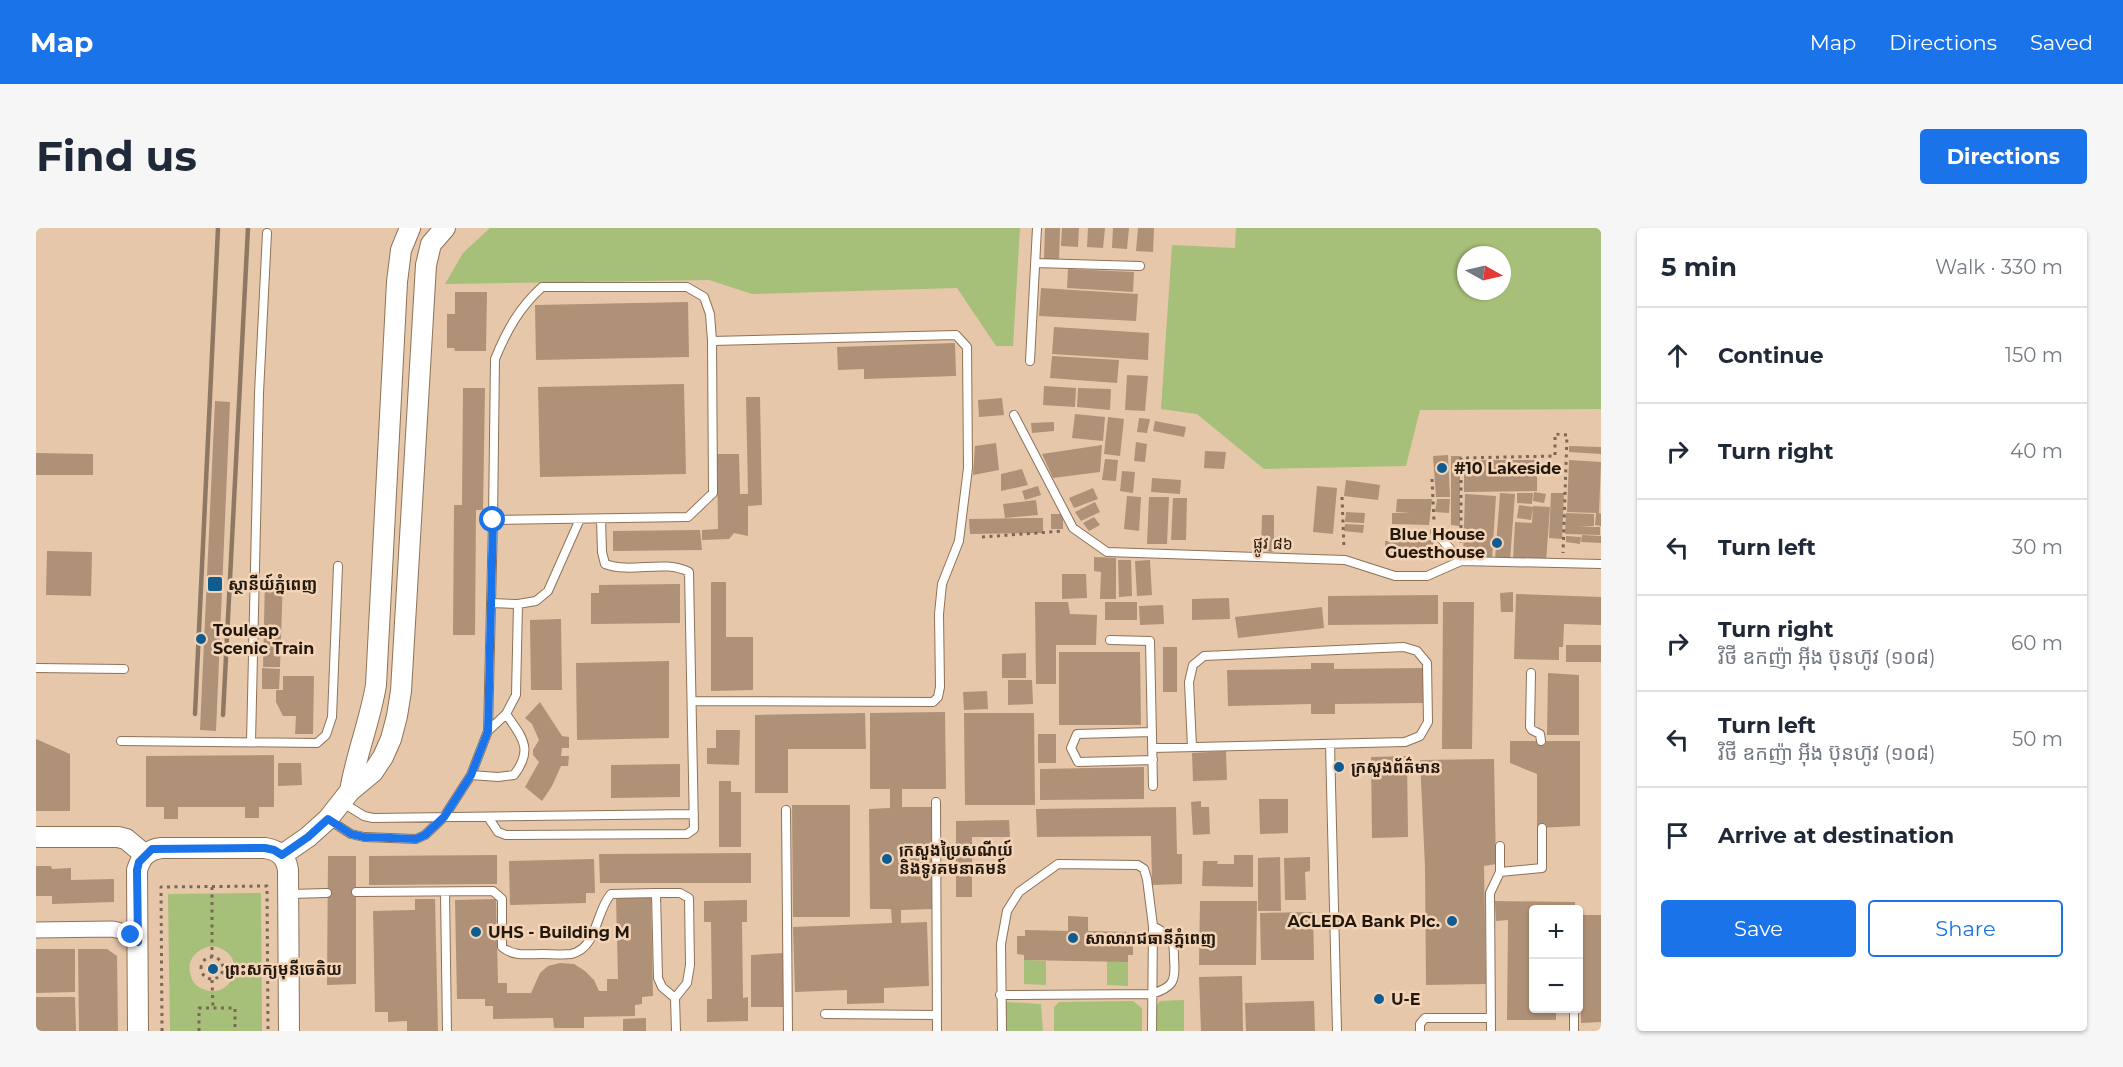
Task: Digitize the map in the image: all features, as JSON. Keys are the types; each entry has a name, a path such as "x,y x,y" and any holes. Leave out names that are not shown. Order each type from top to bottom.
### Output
{"street":[{"path":"346,796 372,708 376,685 392,417 397,282 400,250 410,228"},
{"path":"282,855 308,837 328,819 346,796 373,772 383,756 397,716 401,691 426,265 431,244 445,228"},
{"path":"392,417 418,417"},
{"path":"36,837 118,837 126,839 144,855"},
{"path":"138,1031 137,870 144,855 152,849 161,848 265,848 282,855 287,862 289,1031"},
{"path":"36,930 122,930 138,942"}],"lane":[{"path":"1030,361 1037,228"},
{"path":"251,742 259,393 267,233"},
{"path":"1035,263 1058,265 1066,262 1140,266"},
{"path":"328,819 351,834 364,837 416,839 425,835 444,817 471,775 488,731 495,360 505,335 525,302 542,287 687,287 704,297 710,314 712,340 713,493 688,517 493,520"},
{"path":"692,701 933,702 938,697 940,687 939,614 942,584 959,541 968,468 967,346 956,335 712,340"},
{"name":"ផ្លូវ ៨៦","path":"1014,416 1073,528 1107,552 1345,560 1395,576 1427,576 1461,561 1601,564"},
{"path":"491,603 518,604 536,601 548,591 580,519"},
{"path":"488,817 498,832 506,835 687,834 694,829 689,573 678,567 616,568 605,564 602,552 601,519"},
{"path":"1435,532 1461,561"},
{"path":"121,741 317,743 326,735 332,717 338,567"},
{"path":"488,731 506,714 516,695 518,604"},
{"path":"1110,640 1150,641 1153,786"},
{"path":"1152,748 1405,742 1420,736 1428,722 1426,663 1417,651 1404,647 1204,656 1193,665 1189,682 1192,747"},
{"path":"36,668 124,669"},
{"path":"1531,673 1530,727 1540,734 1541,741"},
{"path":"471,775 498,777 514,775 521,766 525,754 523,739 506,714"},
{"path":"1152,732 1077,734 1071,748 1078,762 1153,760"},
{"path":"1330,744 1337,1031"},
{"path":"346,796 363,816 373,818 694,814"},
{"path":"936,801 937,1031"},
{"path":"786,810 788,1031"},
{"path":"1500,872 1542,868 1542,828"},
{"path":"1491,1031 1490,893 1500,872 1500,846"},
{"path":"1002,1031 1000,944 1007,911 1019,892 1058,864 1138,865 1144,869 1153,926 1152,1031"},
{"path":"356,892 493,891 502,899 502,947 511,954 571,954 582,949 589,943 606,900 612,894 680,893 689,898 690,965 687,983 675,998 675,1031"},
{"path":"445,892 447,1031"},
{"path":"288,894 327,893"},
{"path":"656,893 658,978 662,987 675,998"},
{"path":"1000,994 1152,994 1166,989 1172,984 1176,974 1173,941 1153,926"},
{"path":"1574,1013 1574,1031"},
{"path":"825,1014 937,1015"},
{"path":"1420,1031 1420,1024 1425,1018 1491,1018"}],"path":[{"path":"1461,561 1461,458 1555,456 1555,434 1567,435 1563,564"},
{"path":"1432,479 1435,532"},
{"path":"1342,497 1345,560"},
{"path":"982,537 1057,533 1073,528"},
{"path":"162,1031 161,887 267,886 268,1031"},
{"path":"212,887 212,957"},
{"path":"212,957 222,962 224,969 221,975 212,980 205,978 201,969 203,962 212,957"},
{"path":"212,980 213,1008"},
{"path":"199,1031 199,1008 234,1008 235,1031"}],"green space":[{"path":"490,228 1020,228 1013,346 996,346 957,288 752,294 709,280 445,284 463,253"},
{"path":"1236,228 1601,228 1601,409 1420,410 1406,466 1264,469 1197,414 1161,409 1172,245 1235,248"},
{"path":"261,893 262,1031 170,1031 168,894","holes":["212,946 224,950 231,957 234,966 234,975 230,983 223,989 214,991 197,986 192,980 191,960 207,947"]},
{"path":"1024,960 1046,961 1046,985 1024,984"},
{"path":"1107,961 1128,962 1128,986 1107,985"},
{"path":"1184,1000 1184,1031 1157,1031 1157,1005 1160,1001"},
{"path":"1133,1001 1142,1008 1142,1031 1054,1031 1054,1007 1059,1002"},
{"path":"1006,1002 1041,1004 1043,1031 1006,1031"}],"building":[{"path":"1045,228 1060,228 1059,260 1044,259"},
{"path":"1062,228 1079,228 1078,247 1061,246"},
{"path":"1088,228 1105,228 1103,248 1087,247"},
{"path":"1113,228 1129,228 1127,249 1112,248"},
{"path":"1138,228 1154,228 1153,252 1136,251"},
{"path":"1068,269 1134,272 1133,292 1067,288"},
{"path":"1041,288 1138,294 1136,321 1039,316"},
{"path":"455,292 487,292 486,351 455,351 454,348 447,348 447,314 455,314"},
{"path":"688,302 689,357 536,360 535,305"},
{"path":"1054,327 1149,333 1148,360 1052,354"},
{"path":"955,343 956,376 864,379 864,369 838,370 837,347"},
{"path":"1052,356 1119,360 1117,383 1050,378"},
{"path":"1127,375 1148,376 1145,411 1125,410"},
{"path":"684,384 686,474 540,477 538,387"},
{"path":"1044,386 1076,388 1075,407 1043,405"},
{"path":"463,388 485,388 483,510 476,510 475,635 453,635 454,505 462,505"},
{"path":"1078,388 1111,389 1110,410 1077,407"},
{"path":"746,397 760,397 762,505 748,506 748,536 734,533 729,539 702,540 702,530 718,529 717,454 739,454 740,494 748,494"},
{"path":"1002,398 1004,415 979,417 978,400"},
{"path":"215,401 230,402 216,731 200,730"},
{"path":"1075,414 1105,417 1103,441 1072,438"},
{"path":"1108,417 1124,419 1120,456 1104,454"},
{"path":"1139,418 1150,419 1147,433 1137,432"},
{"path":"1155,421 1186,427 1184,437 1153,431"},
{"path":"1054,422 1054,431 1032,433 1031,423"},
{"path":"1136,442 1147,444 1145,462 1134,461"},
{"path":"996,443 999,470 973,475 975,446"},
{"path":"1102,445 1100,472 1053,478 1042,454"},
{"path":"1569,446 1601,447 1601,454 1569,452"},
{"path":"1205,451 1226,452 1224,469 1204,468"},
{"path":"36,453 93,454 93,475 36,475"},
{"path":"1448,455 1450,497 1436,497 1433,456"},
{"path":"1451,456 1460,456 1460,526 1451,525"},
{"path":"1105,459 1118,460 1116,481 1102,480"},
{"path":"1464,460 1537,460 1537,491 1464,492"},
{"path":"1569,460 1601,462 1599,513 1601,514 1601,526 1595,525 1596,513 1567,512"},
{"path":"1022,469 1028,485 1001,491 1001,474"},
{"path":"1122,471 1135,472 1133,493 1120,491"},
{"path":"1152,478 1181,480 1180,494 1151,492"},
{"path":"1346,480 1380,485 1378,500 1344,496"},
{"path":"1038,486 1041,495 1025,500 1022,491"},
{"path":"1317,486 1337,488 1333,534 1313,532"},
{"path":"1093,488 1098,499 1074,508 1069,498"},
{"path":"1534,492 1546,494 1544,503 1533,501"},
{"path":"1500,493 1515,494 1510,560 1495,559"},
{"path":"1517,493 1533,493 1532,504 1517,503"},
{"path":"1551,493 1564,493 1562,539 1549,538"},
{"path":"1465,494 1496,496 1492,560 1463,557"},
{"path":"1127,496 1141,497 1139,531 1124,529"},
{"path":"1149,497 1169,497 1167,544 1147,544"},
{"path":"1173,498 1187,498 1186,540 1171,540"},
{"path":"1397,499 1432,499 1429,525 1392,524 1392,513 1411,513 1396,512"},
{"path":"1437,499 1450,499 1449,513 1435,512"},
{"path":"1036,500 1038,515 1005,518 1003,504"},
{"path":"1095,502 1100,512 1081,521 1075,512"},
{"path":"1519,505 1533,507 1531,520 1517,518"},
{"path":"1533,506 1550,507 1546,562 1513,560 1515,522 1532,523"},
{"path":"1346,512 1365,513 1364,523 1345,522"},
{"path":"1566,513 1594,514 1594,526 1579,526 1600,527 1600,535 1565,534"},
{"path":"1051,514 1063,514 1063,529 1051,529"},
{"path":"1262,515 1274,515 1274,552 1261,551"},
{"path":"1094,517 1100,525 1089,531 1083,523"},
{"path":"1043,518 1043,533 970,534 969,519"},
{"path":"1345,524 1364,525 1363,533 1344,531"},
{"path":"700,530 702,550 613,551 613,531"},
{"path":"1582,535 1601,536 1601,543 1581,542"},
{"path":"1566,536 1581,537 1580,544 1566,542"},
{"path":"1433,540 1434,557 1386,558 1385,541"},
{"path":"47,551 92,552 91,596 46,595"},
{"path":"1094,557 1116,558 1116,599 1100,599 1101,572 1094,571"},
{"path":"1118,560 1131,560 1132,596 1119,597"},
{"path":"1150,560 1152,595 1137,596 1135,561"},
{"path":"1062,574 1086,574 1087,598 1062,599"},
{"path":"265,578 283,579 280,667 263,667"},
{"path":"711,582 726,582 726,637 753,637 753,690 711,691"},
{"path":"680,584 680,623 591,624 591,593 599,593 599,585"},
{"path":"1513,592 1513,612 1501,612 1500,593"},
{"path":"1516,594 1601,597 1601,625 1564,624 1563,647 1559,647 1559,660 1514,659"},
{"path":"1438,595 1438,624 1328,625 1328,596"},
{"path":"1229,598 1230,619 1192,620 1192,599"},
{"path":"1035,602 1068,602 1070,614 1097,615 1096,645 1056,645 1056,684 1036,684"},
{"path":"1105,602 1137,602 1137,620 1105,620"},
{"path":"1443,602 1474,602 1472,749 1442,749"},
{"path":"1163,605 1164,624 1140,625 1139,606"},
{"path":"1322,607 1324,628 1238,638 1235,617"},
{"path":"561,619 562,690 531,690 530,620"},
{"path":"1566,645 1601,645 1601,662 1566,662"},
{"path":"1163,647 1177,647 1177,692 1163,692"},
{"path":"1059,652 1140,652 1141,725 1059,725"},
{"path":"1026,653 1026,678 1002,678 1002,654"},
{"path":"669,661 669,738 577,740 576,663"},
{"name":"ក្រសួងព័ត៌មាន","path":"1311,663 1334,663 1334,669 1423,668 1423,703 1335,704 1335,714 1311,714 1311,704 1228,706 1227,670 1311,669"},
{"path":"262,668 280,669 279,689 262,689"},
{"path":"1548,673 1579,675 1579,735 1547,735"},
{"path":"283,676 314,676 313,734 295,734 296,716 283,716 276,702 276,690 283,690"},
{"path":"1008,680 1032,680 1033,704 1008,705"},
{"path":"987,691 988,709 964,710 963,692"},
{"path":"540,702 562,736 569,737 569,748 562,748 561,756 569,756 568,766 561,766 542,801 525,787 539,762 533,755 533,750 539,740 532,724 525,718"},
{"path":"945,712 946,789 902,789 902,807 931,807 932,909 901,910 901,923 927,922 929,986 884,988 884,1003 847,1004 847,990 795,992 793,927 892,923 891,909 870,909 869,809 890,808 890,789 870,789 870,713"},
{"path":"865,713 866,749 788,749 788,793 755,793 755,715"},
{"path":"964,713 1034,713 1035,805 965,805"},
{"path":"716,730 740,730 739,765 707,764 707,748 716,748"},
{"path":"1038,734 1056,734 1056,763 1038,763"},
{"path":"36,739 70,754 70,811 36,811"},
{"path":"1510,741 1580,741 1580,826 1537,828 1537,774 1510,763"},
{"path":"1226,751 1227,780 1193,781 1192,753"},
{"path":"274,755 274,807 259,807 259,818 245,818 245,807 178,807 178,819 164,819 164,807 146,807 146,756"},
{"path":"1407,756 1408,837 1372,838 1371,757"},
{"path":"1494,759 1496,864 1484,866 1486,984 1426,985 1425,867 1420,760"},
{"path":"278,763 301,763 302,785 278,786"},
{"path":"680,764 680,797 611,798 611,765"},
{"path":"1144,767 1144,799 1040,800 1040,769"},
{"path":"719,781 731,781 731,792 741,792 741,847 719,847"},
{"path":"1259,799 1288,799 1288,833 1260,834"},
{"path":"1201,801 1201,807 1209,807 1210,834 1193,835 1191,802"},
{"path":"792,805 850,805 850,917 793,917"},
{"path":"1176,807 1177,854 1182,854 1182,884 1152,885 1151,836 1037,837 1036,809"},
{"path":"1009,820 1010,837 972,837 972,897 956,897 956,821"},
{"path":"751,853 751,883 600,883 599,854"},
{"path":"497,855 497,884 369,885 369,856"},
{"path":"1234,855 1253,855 1253,887 1202,886 1203,861 1234,864"},
{"path":"328,856 356,856 356,984 327,985"},
{"path":"1280,857 1281,911 1258,911 1258,858"},
{"path":"1310,857 1310,871 1305,872 1306,900 1285,900 1284,858"},
{"path":"594,859 595,893 586,893 586,903 510,905 509,861"},
{"path":"36,866 51,866 52,869 71,868 71,880 114,879 114,902 52,904 52,896 36,896"},
{"name":"UHS - Building M","path":"616,898 651,898 653,996 642,997 642,1004 635,1005 635,1016 584,1017 584,1028 554,1028 553,1018 493,1019 493,1006 485,1006 485,999 457,999 455,900 496,899 498,983 507,983 507,993 531,993 540,973 548,966 560,963 574,964 585,971 594,980 599,991 607,991 607,979 618,979"},
{"path":"415,899 435,899 438,1031 407,1031 407,1021 388,1022 388,1012 375,1012 373,911 415,910"},
{"path":"747,900 747,922 742,922 743,998 748,997 748,1021 707,1022 707,999 712,999 711,922 704,922 704,901"},
{"path":"1200,901 1257,901 1256,965 1199,965"},
{"path":"1495,901 1575,902 1575,905 1529,905 1529,1013 1556,1013 1556,1020 1507,1020 1508,920 1496,921"},
{"path":"1313,912 1314,960 1261,960 1260,913"},
{"path":"1583,915 1601,915 1601,1022 1581,1023 1581,1013 1583,1013"},
{"name":"សាលារាជធានីភ្នំពេញ","path":"1068,916 1088,917 1088,931 1129,932 1129,940 1133,940 1133,955 1128,955 1128,962 1024,960 1024,955 1017,954 1017,936 1025,936 1025,930 1068,931"},
{"path":"36,949 75,949 75,992 36,993"},
{"path":"78,949 107,949 117,956 118,1031 79,1031"},
{"path":"783,953 784,1007 751,1007 751,955"},
{"path":"215,963 219,969 215,975 211,975 207,967"},
{"path":"1242,976 1243,1031 1201,1031 1199,977"},
{"path":"36,997 75,997 76,1031 36,1031"},
{"path":"1314,1001 1315,1031 1246,1031 1245,1003"},
{"path":"646,1018 646,1031 623,1031 623,1019"}],"railway":[{"path":"195,714 218,228"},
{"path":"223,715 248,228"}],"place":[{"name":"#10 Lakeside","path":"1442,468"},
{"name":"Blue House Guesthouse","path":"1497,543"},
{"name":"ស្ថានីយ៍ភ្នំពេញ","path":"215,584"},
{"name":"Touleap Scenic Train","path":"201,639"},
{"name":"ក្រសួងព័ត៌មាន","path":"1339,767"},
{"name":"ក្រសួងប្រៃសណីយ៍ និងទូរគមនាគមន៍","path":"887,859"},
{"name":"ACLEDA Bank Plc.","path":"1452,921"},
{"name":"UHS - Building M","path":"476,932"},
{"name":"សាលារាជធានីភ្នំពេញ","path":"1073,938"},
{"name":"ព្រះសក្យមុនីចេតិយ","path":"213,969"},
{"name":"U-E","path":"1379,999"}],"route":[{"path":"131,935 138,942 137,870 144,855 152,849 265,848 282,855 308,837 328,819 351,834 364,837 416,839 425,835 444,817 471,775 488,731 493,520"}]}
